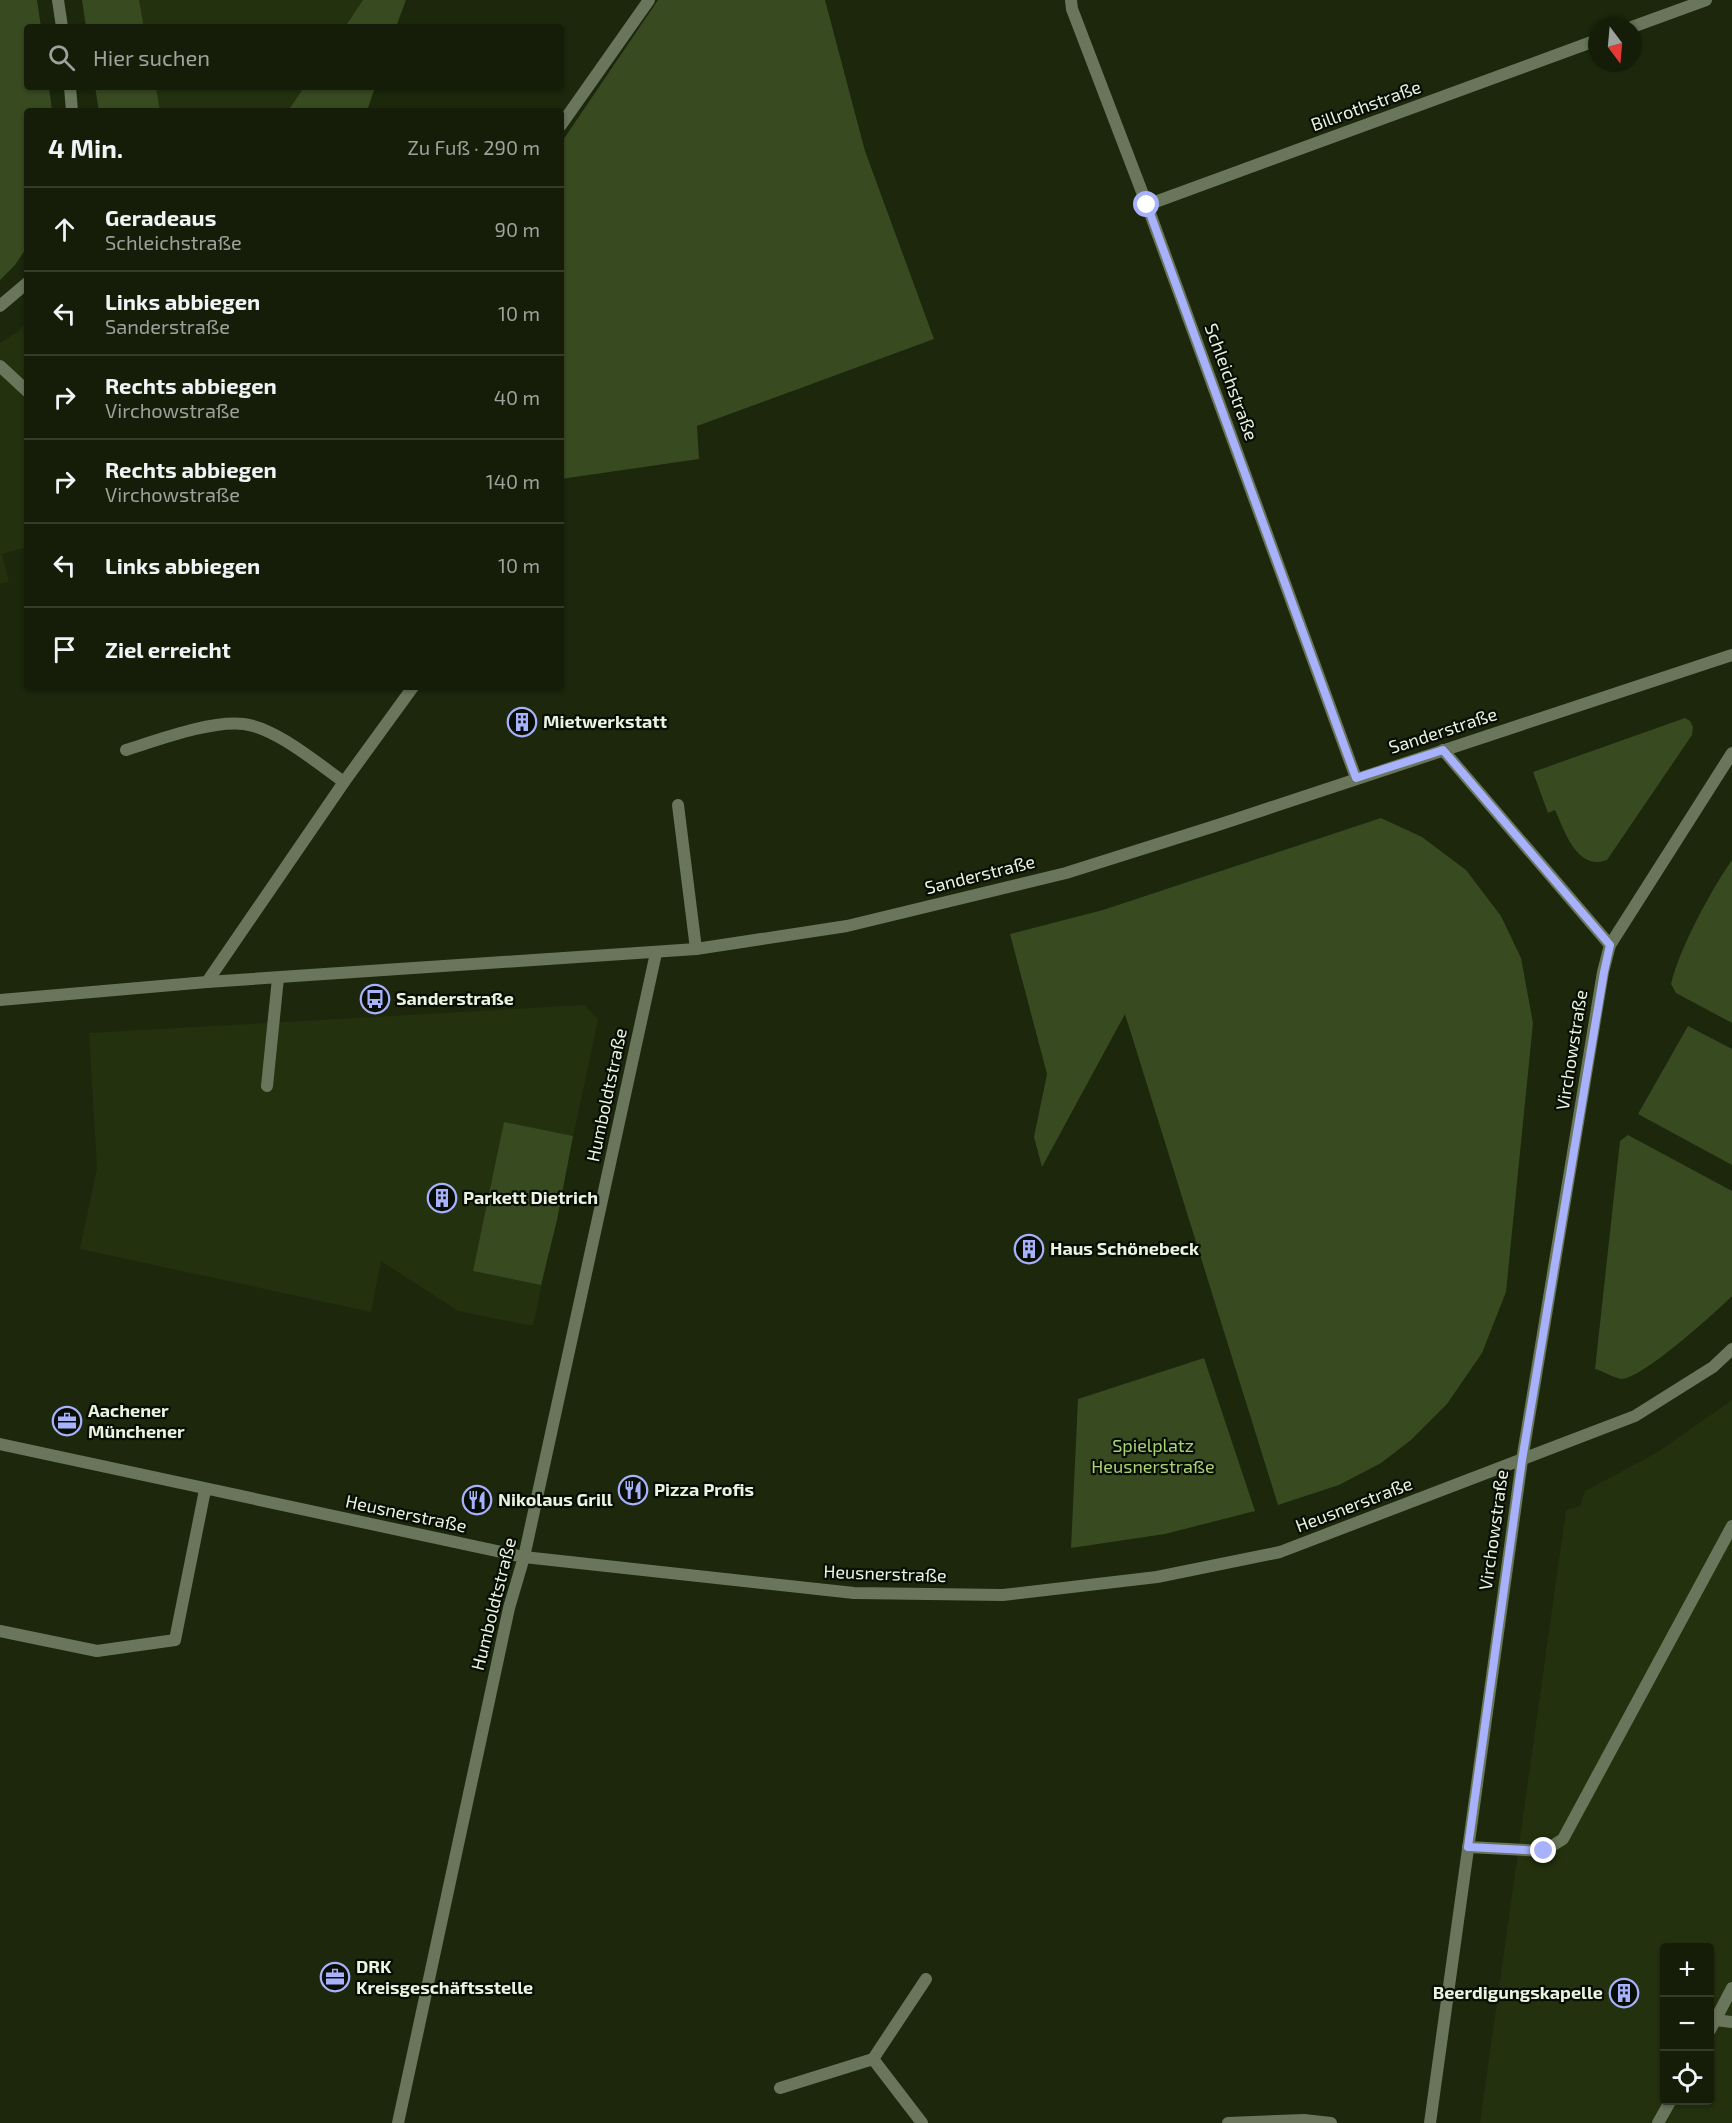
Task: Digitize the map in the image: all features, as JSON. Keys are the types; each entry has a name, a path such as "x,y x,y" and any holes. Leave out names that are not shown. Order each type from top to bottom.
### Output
{"street":[{"path":"58,0 62,24"},
{"path":"564,121 649,0"},
{"name":"Schleichstraße","path":"1071,0 1072,9 1147,205 1356,778"},
{"path":"1642,23 1706,0"},
{"name":"Billrothstraße","path":"1147,205 1588,43"},
{"path":"70,90 72,108"},
{"path":"0,306 24,286"},
{"path":"0,366 24,388"},
{"name":"Sanderstraße","path":"0,1000 207,982 696,949 847,926 1066,873 1732,655"},
{"path":"207,982 344,782 411,690"},
{"path":"126,750 206,727 244,724 281,737 344,782"},
{"path":"1443,750 1610,945"},
{"name":"Virchowstraße","path":"1430,2123 1522,1460 1610,945 1732,753"},
{"path":"678,806 696,949"},
{"name":"Humboldtstraße","path":"398,2123 509,1608 524,1557 656,952"},
{"path":"267,1086 278,978"},
{"name":"Heusnerstraße","path":"0,1444 524,1557 854,1593 1003,1595 1158,1577 1280,1552 1635,1416 1713,1367 1732,1349"},
{"path":"0,1632 97,1652 175,1640 205,1490"},
{"path":"1468,1847 1544,1851 1563,1839 1732,1526"},
{"path":"780,2088 873,2059 926,1979"},
{"path":"1714,2021 1732,1988"},
{"path":"1714,2025 1732,2022"},
{"path":"873,2059 922,2123"},
{"path":"1658,2123 1668,2105"},
{"path":"1228,2123 1304,2120 1331,2123"}],"shaded area":[{"path":"139,0 363,0 347,24 143,24"},
{"path":"156,90 302,90 290,108 160,108"},
{"path":"24,325 24,548 2,554 9,582 0,584 0,343 19,331"},
{"path":"585,1005 598,1020 533,1326 458,1311 381,1261 371,1312 80,1249 97,1168 89,1033"},
{"path":"1732,1400 1732,2123 1480,2123 1566,1510 1580,1506 1585,1491 1658,1452"}],"green space":[{"path":"0,0 37,0 41,24 24,24 24,90 49,90 52,108 24,108 24,252 15,265 0,280"},
{"path":"82,0 139,0 143,24 86,24"},
{"path":"363,0 406,0 397,24 347,24"},
{"path":"658,0 825,0 865,151 934,339 697,426 699,459 564,479 564,139"},
{"path":"96,90 156,90 160,108 98,108"},
{"path":"302,90 374,90 368,108 290,108"},
{"path":"1685,718 1693,727 1692,735 1607,860 1597,862 1580,855 1568,838 1555,810 1548,813 1533,772"},
{"path":"1381,818 1422,837 1466,870 1501,916 1521,958 1533,1023 1506,1292 1482,1353 1447,1404 1411,1440 1381,1463 1339,1485 1278,1505 1125,1014 1042,1167 1034,1137 1047,1074 1010,934 1103,910"},
{"path":"1732,860 1732,1023 1676,993 1671,984 1681,954 1697,920"},
{"path":"1688,1026 1732,1049 1732,1165 1638,1114"},
{"path":"504,1122 573,1136 557,1220 541,1285 473,1271"},
{"path":"1628,1135 1732,1191 1732,1296 1695,1330 1645,1369 1621,1379 1595,1369 1620,1141"},
{"name":"Spielplatz Heusnerstraße","path":"1204,1358 1255,1511 1165,1534 1071,1548 1078,1399"}],"place":[{"name":"Mietwerkstatt","path":"522,722"},
{"name":"Sanderstraße","path":"375,999"},
{"name":"Parkett Dietrich","path":"442,1198"},
{"name":"Haus Schönebeck","path":"1029,1249"},
{"name":"Aachener Münchener","path":"67,1421"},
{"name":"Pizza Profis","path":"633,1490"},
{"name":"Nikolaus Grill","path":"477,1500"},
{"name":"DRK Kreisgeschäftsstelle","path":"335,1977"},
{"name":"Beerdigungskapelle","path":"1624,1993"}],"route":[{"path":"1147,205 1356,778 1443,750 1610,945 1522,1460 1468,1847 1544,1851"}]}
